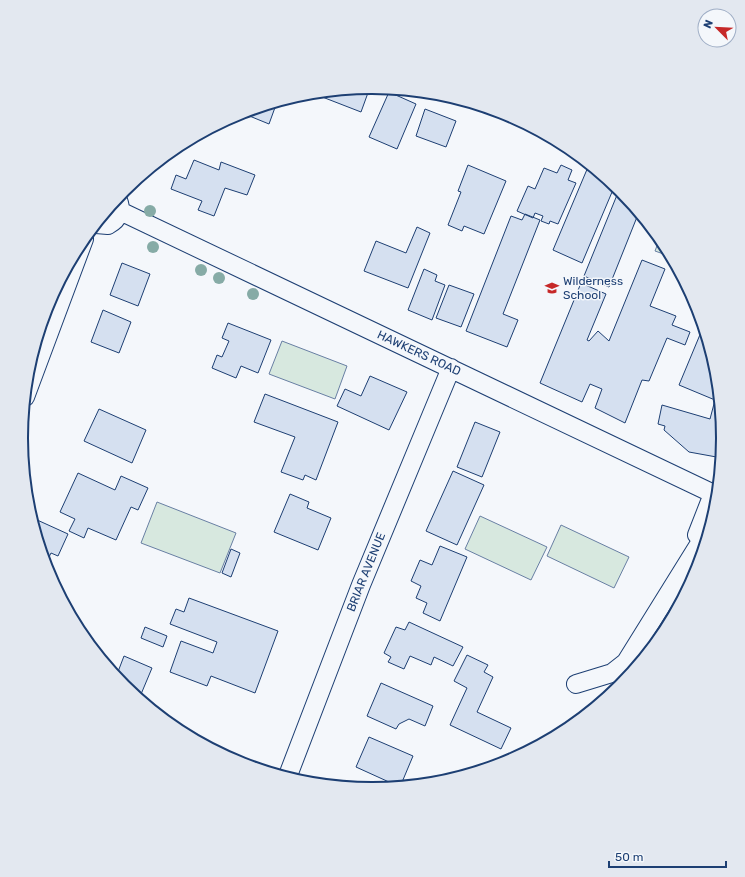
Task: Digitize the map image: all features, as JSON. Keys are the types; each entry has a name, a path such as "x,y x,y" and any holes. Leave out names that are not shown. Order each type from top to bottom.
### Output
{"street":[{"path":"102,225 108,225 118,217 119,205"},
{"name":"HAWKERS ROAD","path":"119,205 451,368 712,493"},
{"path":"35,369 74,267"},
{"name":"BRIAR AVENUE","path":"289,772 361,584 451,368"},
{"path":"684,567 709,511"},
{"path":"576,684 612,673 626,662 702,540"}],"green space":[{"path":"657,245 663,254 655,251"},
{"path":"282,341 347,366 335,399 269,374"},
{"path":"157,502 236,533 220,573 141,543"},
{"path":"480,516 547,547 531,580 465,549"},
{"path":"561,525 629,557 614,588 547,556"}],"building":[{"path":"367,94 361,112 324,98"},
{"path":"388,95 396,95 416,104 397,149 369,137"},
{"path":"275,108 269,124 250,116"},
{"path":"425,109 456,121 446,147 416,136"},
{"path":"194,160 219,170 221,162 255,175 247,195 225,188 214,216 198,210 202,201 171,189 176,175 186,179"},
{"path":"468,165 506,181 484,234 464,226 462,231 448,225 461,192 458,191"},
{"path":"561,165 572,170 568,180 576,183 558,224 550,221 549,224 541,221 543,216 535,213 533,218 517,211 528,186 535,189 544,168 557,173"},
{"path":"587,169 612,191 582,263 553,250"},
{"path":"617,196 637,217 609,287 584,276"},
{"path":"525,214 540,220 503,314 518,320 507,347 466,331 511,216 522,220"},
{"path":"417,227 430,233 408,288 364,271 376,241 406,253"},
{"path":"642,260 665,269 650,306 676,316 672,325 690,332 685,345 667,338 649,381 642,380 625,423 595,408 602,389 590,384 582,402 540,383 581,283 606,294 587,340 589,341 598,331 609,341"},
{"path":"122,263 150,274 138,306 110,295"},
{"path":"424,269 437,275 435,281 445,285 432,320 408,310"},
{"path":"449,285 474,294 461,327 436,318"},
{"path":"103,310 131,322 119,353 91,342"},
{"path":"228,323 271,340 258,373 241,366 236,378 212,368 217,355 222,357 229,341 222,338"},
{"path":"701,333 710,371 715,400 679,385"},
{"path":"370,376 407,392 389,430 337,406 345,389 361,396"},
{"path":"265,394 338,422 316,480 305,475 303,480 281,472 295,437 254,422"},
{"path":"715,401 717,438 716,457 689,452 664,430 665,426 658,424 662,405 710,419"},
{"path":"99,409 146,430 132,463 84,441"},
{"path":"475,422 500,432 482,477 457,467"},
{"path":"453,471 484,485 457,545 426,531"},
{"path":"78,473 115,490 121,476 148,488 138,510 131,507 116,540 88,528 84,538 69,531 75,519 60,512"},
{"path":"290,494 309,502 307,508 331,518 318,550 274,532"},
{"path":"38,520 68,534 58,556 51,553 49,557"},
{"path":"440,546 467,557 440,621 423,613 427,603 416,598 421,586 411,581 420,560 432,565"},
{"path":"231,549 240,553 231,577 222,573"},
{"path":"189,598 278,631 255,693 211,676 207,686 170,672 181,641 213,653 217,642 170,624 176,609 184,612"},
{"path":"409,622 463,647 453,666 434,657 431,665 410,656 404,669 388,662 391,657 384,653 396,627 405,630"},
{"path":"145,627 167,636 163,647 141,638"},
{"path":"467,655 488,665 484,672 493,677 477,712 511,728 501,749 450,725 467,688 454,681"},
{"path":"124,656 152,668 141,694 118,671"},
{"path":"381,683 433,706 425,726 409,719 399,724 396,729 367,716"},
{"path":"369,737 413,756 402,781 390,782 356,767"}],"place":[{"name":"Wilderness School","path":"552,288"}]}
